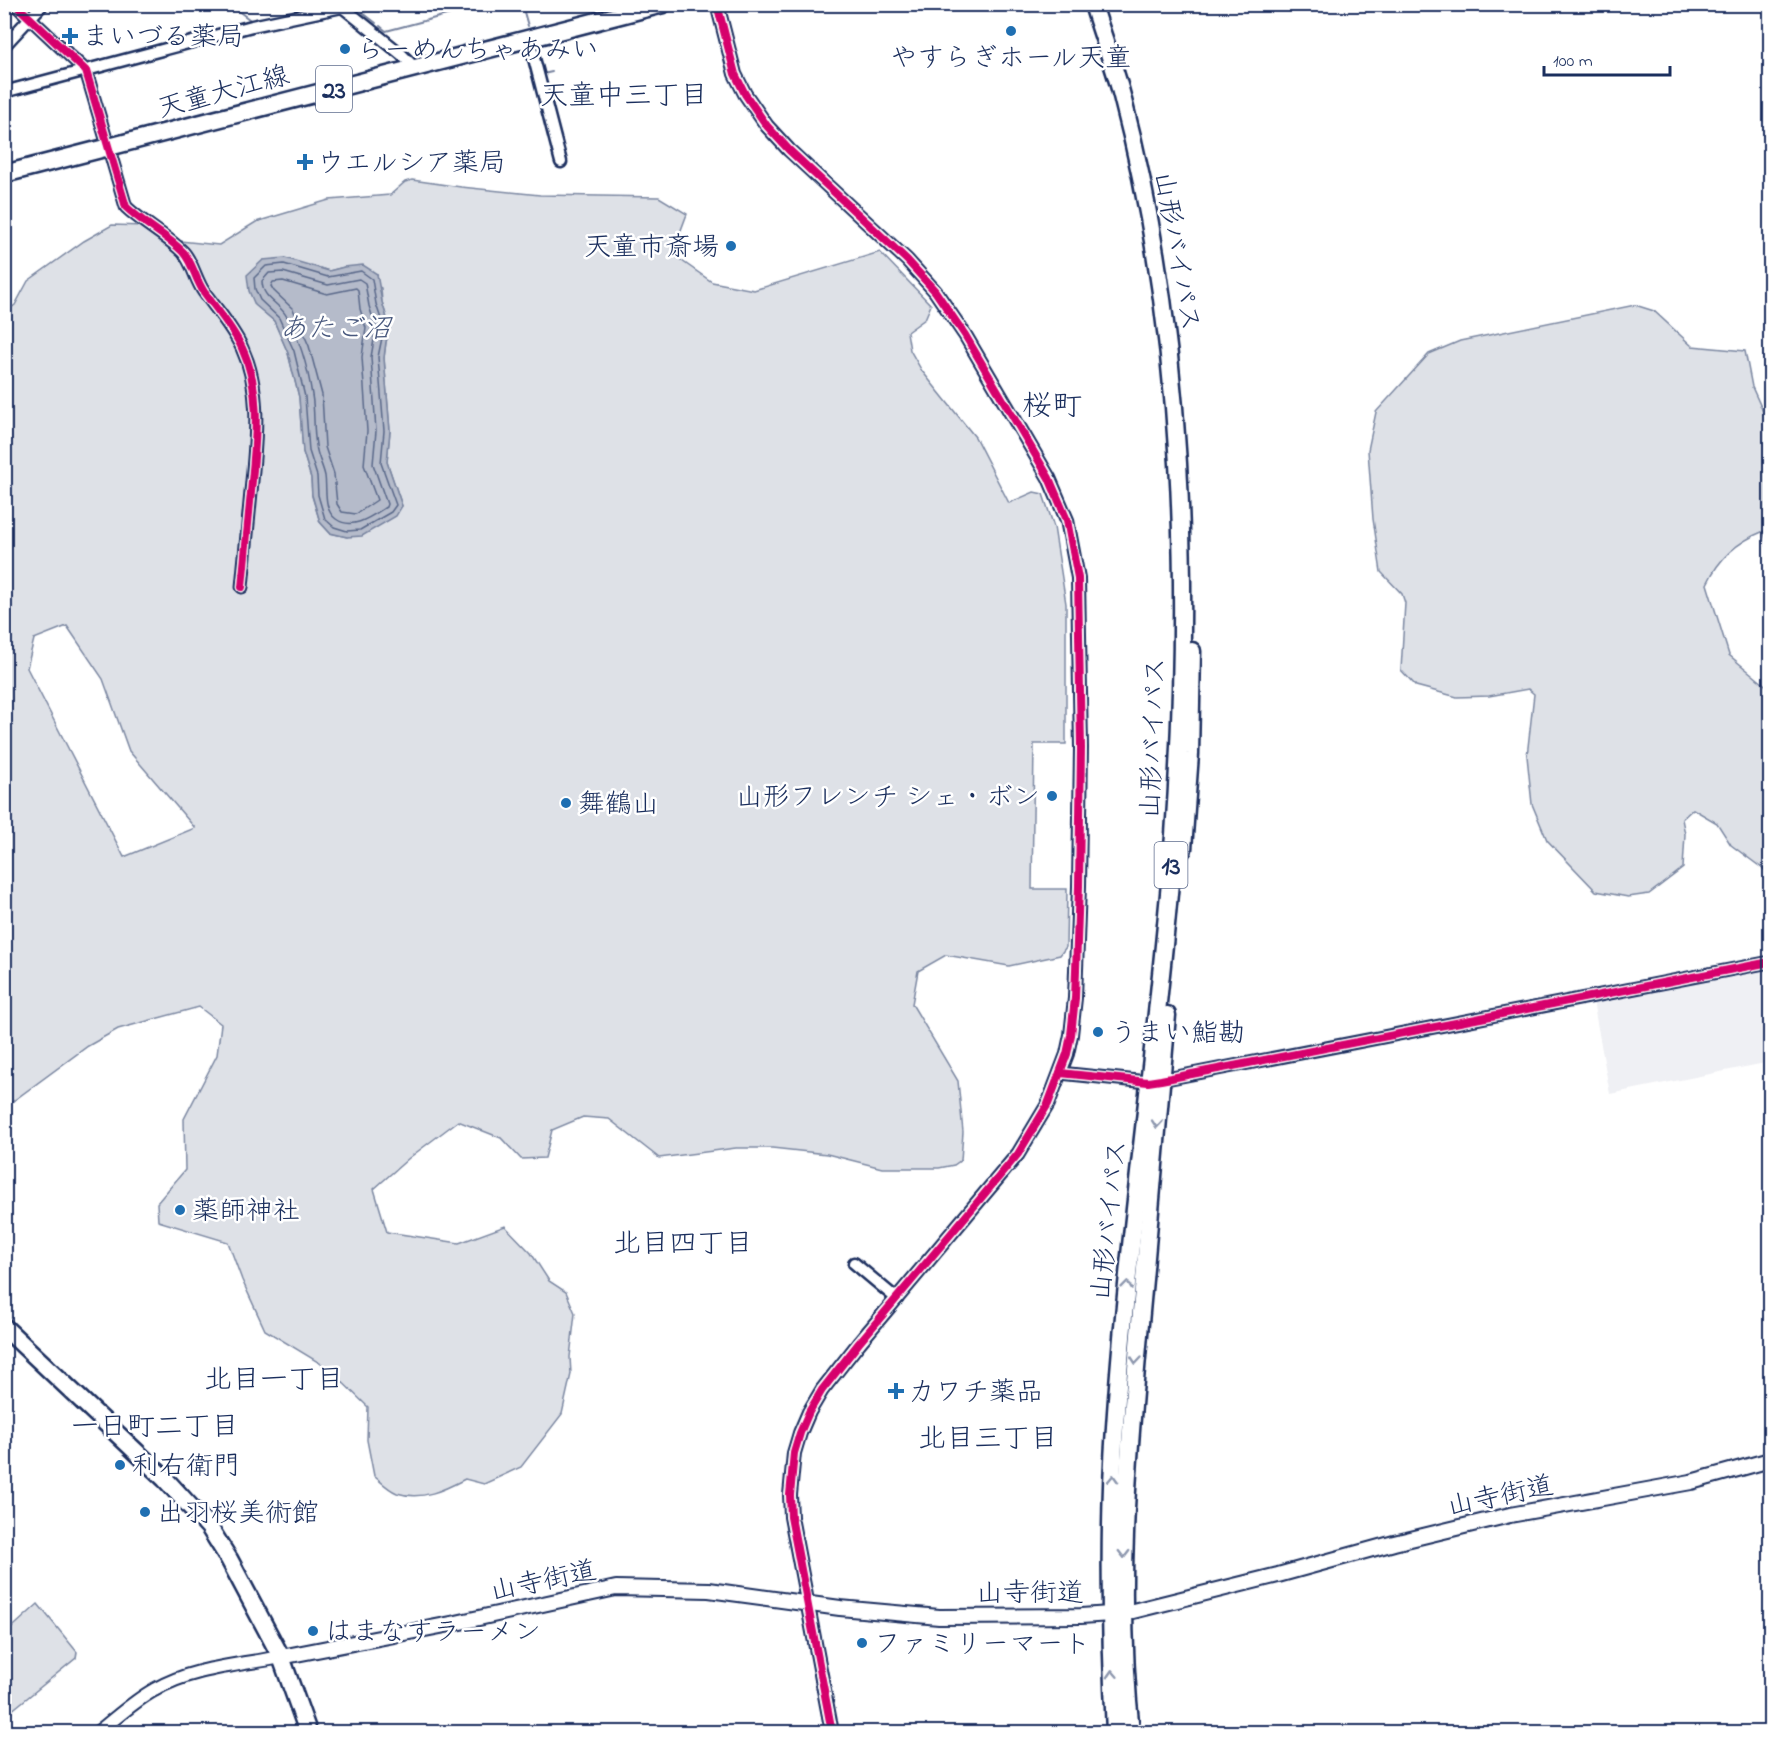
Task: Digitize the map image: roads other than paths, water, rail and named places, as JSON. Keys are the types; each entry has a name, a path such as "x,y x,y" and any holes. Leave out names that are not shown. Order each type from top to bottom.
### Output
{"main road":[{"name":"天童大江線","path":"4,174 663,4"},
{"name":"山形バイパス","path":"1092,4 1121,94 1146,200 1162,301 1177,433 1182,633 1177,768 1154,1081"},
{"name":"山形バイパス","path":"1104,4 1147,162 1171,298 1180,365 1191,532 1192,689 1186,821 1124,1313 1115,1429 1117,1614 1115,1732"},
{"path":"4,1327 165,1479 209,1527 229,1559 281,1657 308,1732"},
{"name":"山寺街道","path":"281,1657 456,1623 616,1588 709,1590 885,1613 939,1617 1117,1614 1206,1594 1406,1540 1510,1515 1691,1482 1770,1460"},
{"name":"山形バイパス","path":"1117,1614 1131,1732"}],"street":[{"path":"15,4 86,71 126,207 139,219 163,234 189,260 198,284 219,311 242,348 250,371 255,397 257,441 242,587"},
{"path":"4,46 43,4"},
{"path":"4,92 252,26 356,4"},
{"path":"717,4 735,74 756,112 789,150 889,241 934,291 965,335 1039,459 1066,520 1078,578 1081,748 1075,998 1071,1035 1060,1073 1042,1117 1018,1154 826,1383 808,1412 794,1453 790,1495 795,1540 832,1732"},
{"path":"342,6 416,68"},
{"path":"529,39 561,162"},
{"path":"1060,1073 1154,1081 1770,962"},
{"path":"854,1263 897,1299"},
{"path":"98,1732 140,1698 170,1682 200,1672 281,1657"}],"water":[{"name":"あたご沼","path":"285,258 329,271 363,265 377,274 390,328 384,358 390,431 387,462 402,506 396,516 362,536 347,537 330,533 320,522 303,452 299,397 288,353 274,321 255,305 249,291 247,275 263,260"}],"waterway":[{"path":"380,26 386,31 488,4"},
{"path":"522,4 523,9"},
{"path":"237,10 253,22"},
{"path":"524,12 528,26"},
{"path":"363,13 376,23"},
{"path":"543,74 552,72"}],"place":[{"name":"やすらぎホール天童","path":"1011,31"},
{"name":"まいづる薬局","path":"70,36"},
{"name":"らーめんちゃあみい","path":"345,49"},
{"name":"ウエルシア薬局","path":"305,162"},
{"name":"天童市斎場","path":"731,246"},
{"name":"山形フレンチ シェ・ボン","path":"1052,796"},
{"name":"舞鶴山","path":"566,803"},
{"name":"うまい鮨勘","path":"1098,1032"},
{"name":"薬師神社","path":"180,1210"},
{"name":"カワチ薬品","path":"896,1391"},
{"name":"利右衛門","path":"120,1465"},
{"name":"出羽桜美術館","path":"145,1512"},
{"name":"はまなすラーメン","path":"313,1631"},
{"name":"ファミリーマート","path":"862,1643"}],"district":[{"name":"天童中三丁目","path":"624,94"},
{"name":"桜町","path":"1052,405"},
{"name":"北目四丁目","path":"683,1242"},
{"name":"北目一丁目","path":"274,1378"},
{"name":"一日町二丁目","path":"155,1425"},
{"name":"北目三丁目","path":"988,1437"}]}
